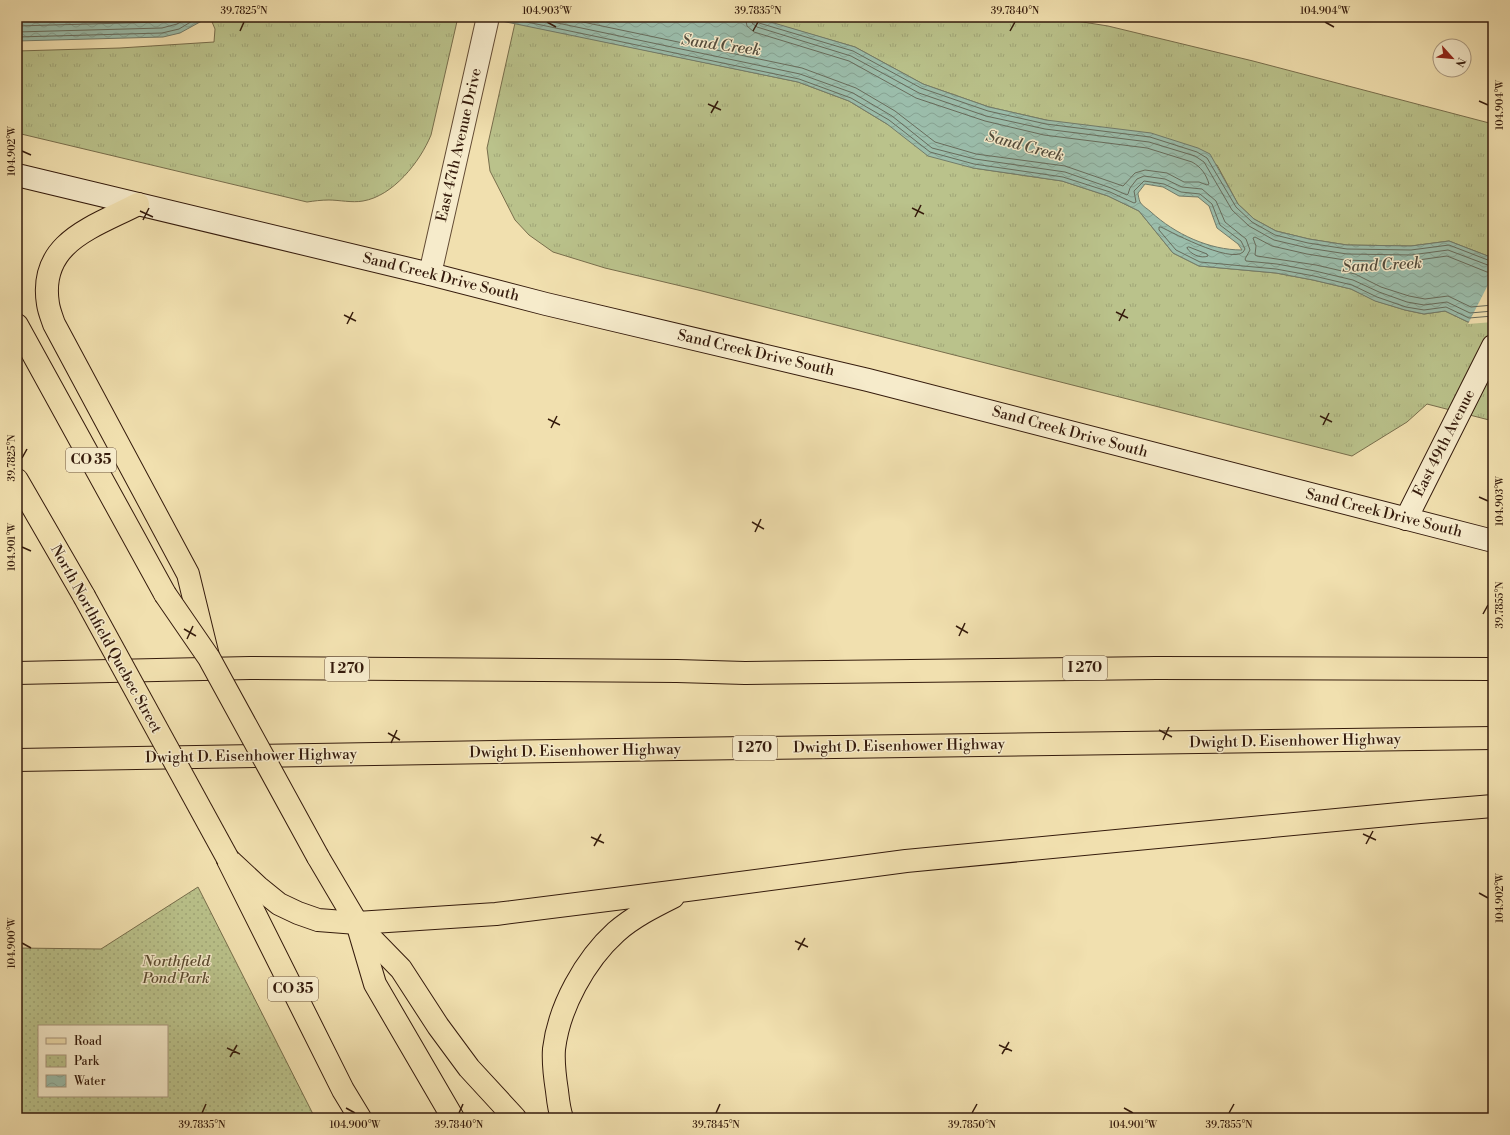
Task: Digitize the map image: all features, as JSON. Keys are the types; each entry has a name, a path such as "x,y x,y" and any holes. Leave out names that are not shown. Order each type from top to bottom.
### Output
{"main road":[{"name":"East 47th Avenue Drive","path":"430,274 488,17"},
{"name":"Sand Creek Drive South","path":"17,174 553,305 868,380 1493,541"},
{"path":"138,204 79,235 62,247 52,263 46,283 48,304 54,324 188,574 209,658"},
{"name":"CO 35","path":"17,325 165,594 209,658 318,857 356,923 375,984 453,1118"},
{"name":"East 49th Avenue","path":"1406,519 1493,346"},
{"name":"North Northfield Quebec Street","path":"17,480 84,596 228,859 343,1090 360,1118"},
{"name":"I 270","path":"17,673 250,668 677,671 745,673 1156,668 1493,669"},
{"name":"Dwight D. Eisenhower Highway","path":"17,760 655,749 1493,738"},
{"path":"228,859 274,900 298,913 318,920 356,923 496,914 906,860 1493,806"},
{"path":"562,1118 555,1080 554,1050 558,1032 576,983 592,957 615,932 649,909 687,890"},
{"path":"356,923 401,969 438,1026 469,1068 515,1118"}],"green space":[{"path":"210,17 458,17 431,135 420,156 413,166 395,185 374,198 359,202 320,200 307,202 17,133 17,51 120,48 214,42 215,29"},
{"path":"751,17 1051,17 1108,26 1253,61 1493,124 1493,258 1449,241 1411,246 1347,245 1309,239 1276,231 1254,219 1238,204 1217,165 1046,120 989,107 923,84 855,47"},
{"path":"515,23 798,82 849,101 887,124 973,168 1062,181 1108,196 1139,211 1173,253 1199,266 1276,273 1351,289 1376,301 1405,310 1424,314 1445,311 1468,322 1493,320 1493,421 1427,404 1407,422 1352,456 698,290 605,268 553,252 529,235 515,220 490,171 487,148"},
{"name":"Northfield Pond Park","path":"198,887 315,1118 17,1118 17,948 101,949"}],"water":[{"path":"17,17 209,17 180,33 163,37 17,41"},
{"name":"Sand Creek","path":"482,17 757,18 855,47 923,84 989,107 1046,120 1151,133 1198,148 1210,154 1238,204 1254,219 1276,231 1309,239 1347,245 1411,246 1449,241 1493,258 1493,320 1468,322 1445,311 1424,314 1405,310 1375,301 1351,289 1276,273 1199,266 1173,253 1139,211 1108,196 1062,181 973,168 928,156 887,124 849,101 798,82","holes":["1145,184 1163,187 1179,196 1198,197 1209,206 1217,228 1238,244 1242,250 1205,244 1182,234 1160,220 1141,203 1138,193"]}],"pier":[{"path":"1493,275 1493,322 1468,324"}]}
